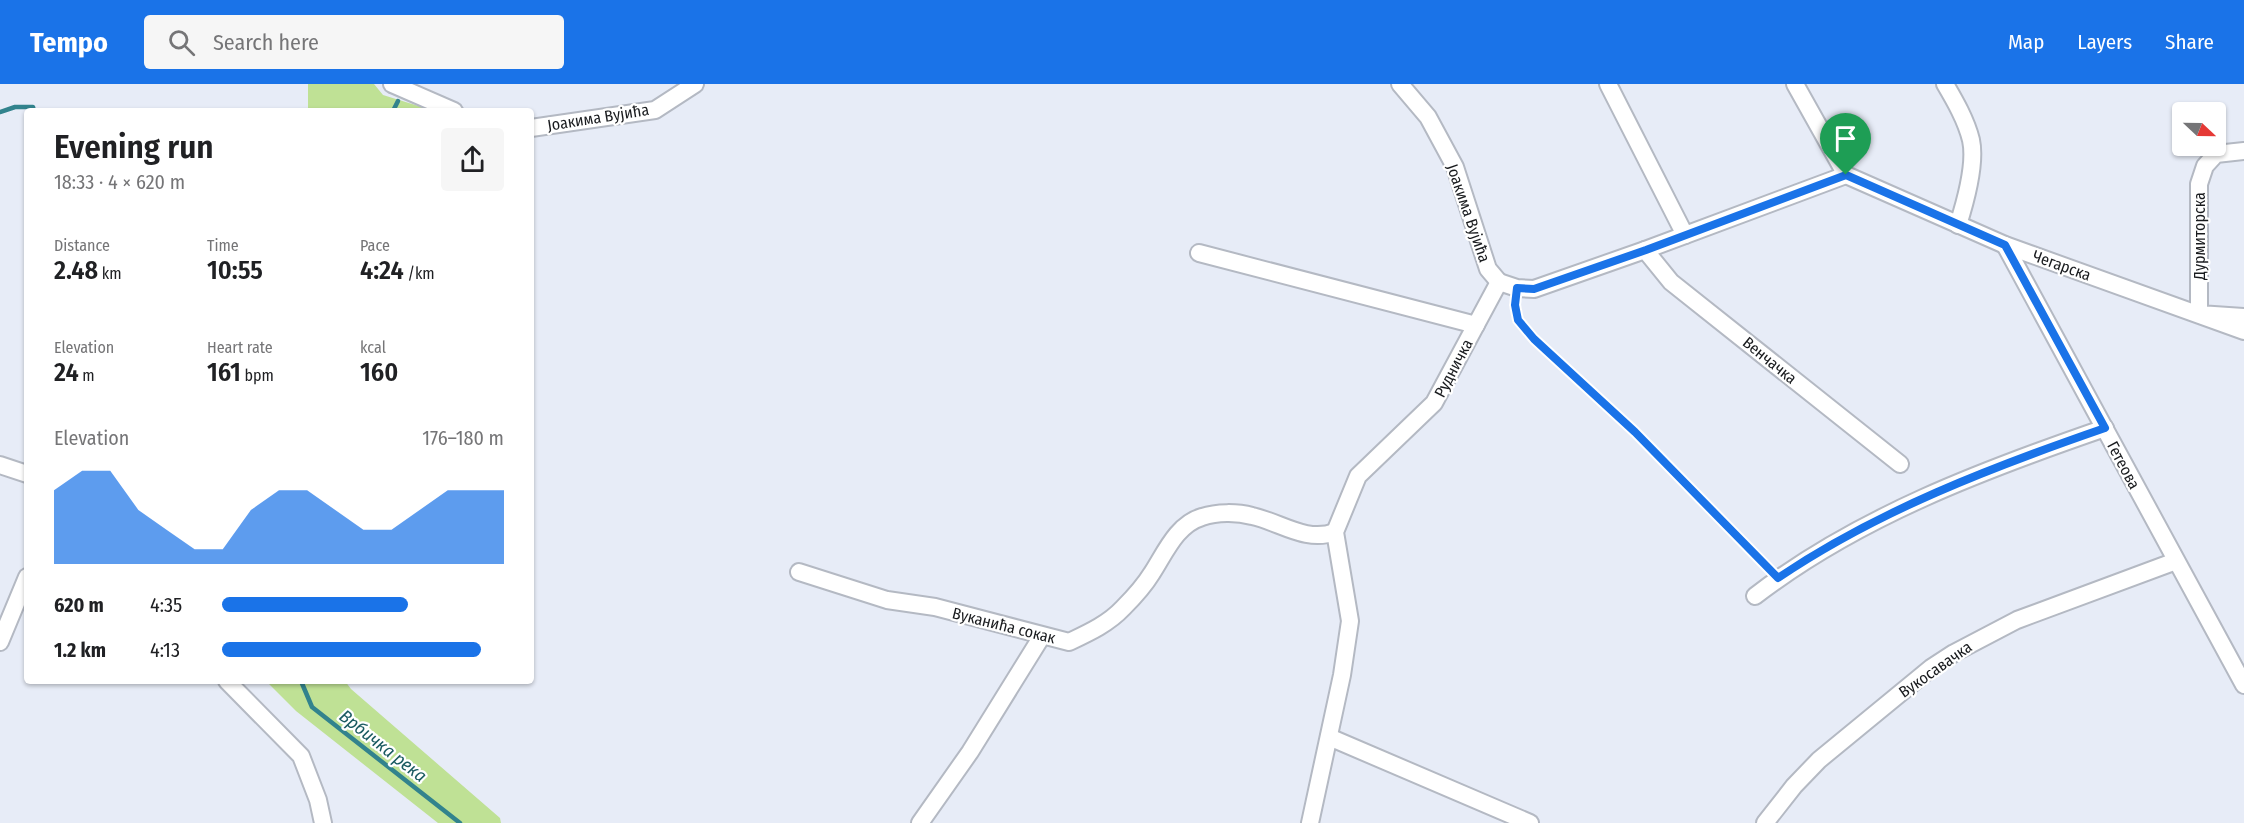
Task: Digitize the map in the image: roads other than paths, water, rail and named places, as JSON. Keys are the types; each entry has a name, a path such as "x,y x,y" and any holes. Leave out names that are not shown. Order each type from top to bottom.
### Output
{"street":[{"path":"392,84 447,108"},
{"name":"Јоакима Вујића","path":"534,128 655,110 695,84"},
{"name":"Јоакима Вујића","path":"1400,84 1428,117 1455,167 1488,269 1499,282"},
{"path":"1608,84 1685,235"},
{"path":"1499,282 1517,288 1534,289 1646,250 1846,175 1795,84"},
{"path":"1945,84 1957,105 1971,142 1969,187 1958,225"},
{"name":"Дурмиторска","path":"2199,314 2199,184 2205,166 2216,154 2244,151"},
{"name":"Чегарска","path":"1846,175 2005,245 2244,331"},
{"name":"Гетеова","path":"2005,245 2244,685"},
{"name":"Венчачка","path":"1646,250 1671,282 1900,464"},
{"path":"1199,253 1476,325"},
{"name":"Рудничка","path":"1335,532 1358,476 1434,403 1499,282"},
{"path":"2199,314 2244,317"},
{"path":"1755,596 1826,547 1916,502 2006,464 2105,428"},
{"path":"0,465 24,473"},
{"name":"Вуканића сокак","path":"800,572 887,600 935,608 1069,642 1109,620 1121,610 1152,574 1168,544 1190,523 1201,517 1233,514 1253,516 1323,537 1335,532"},
{"path":"1310,823 1342,675 1350,621 1335,532"},
{"name":"Вукосавачка","path":"1765,823 1819,760 1931,668 1954,652 2018,620 2176,561"},
{"path":"0,642 24,584"},
{"path":"920,823 970,752 1042,636"},
{"path":"230,684 301,756 318,800 323,823"},
{"path":"1329,737 1530,823"}],"lane":[{"path":"1517,288 1515,305 1518,320 1534,339 1635,432 1778,578"}],"waterway":[{"path":"394,108 398,101"},
{"name":"Врбичка река","path":"0,112 15,107 33,108"},
{"name":"Врбичка река","path":"302,684 312,707 460,823"}]}
